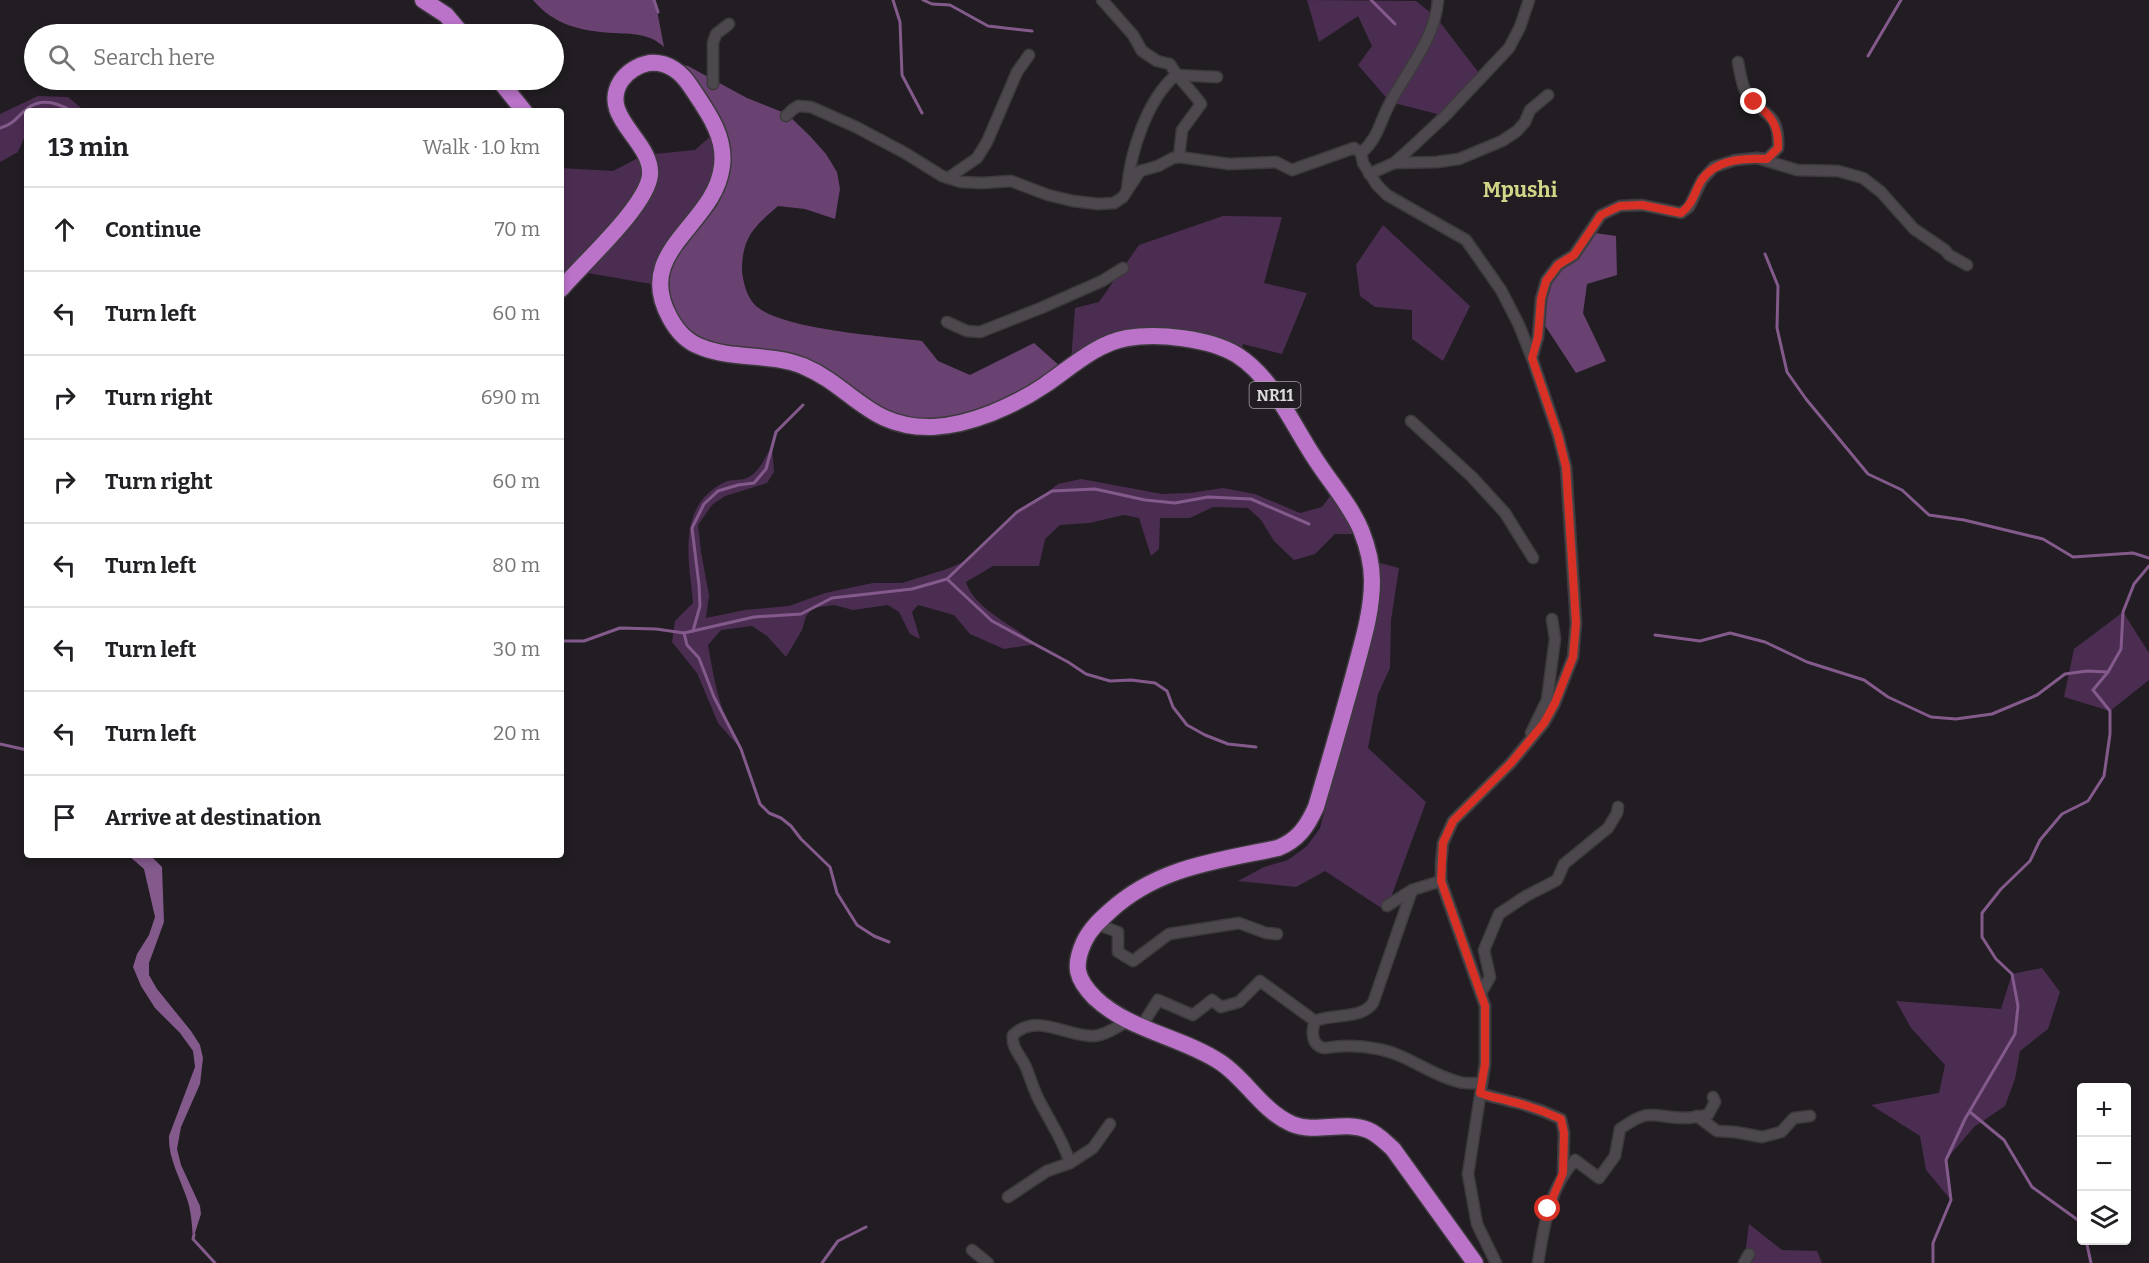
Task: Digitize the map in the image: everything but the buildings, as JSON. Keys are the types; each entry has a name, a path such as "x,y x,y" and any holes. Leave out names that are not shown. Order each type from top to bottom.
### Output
{"highway":[{"path":"423,0 446,15 454,24"},
{"name":"NR11","path":"564,286 632,213 647,188 650,179 650,165 624,124 616,108 616,97 620,83 632,70 645,64 661,63 670,66 686,79 715,124 723,153 718,183 698,216 674,243 662,265 661,297 672,322 685,338 696,345 719,352 789,361 805,367 836,385 866,409 898,424 912,426 950,425 996,410 1030,394 1082,359 1107,344 1121,339 1160,336 1211,344 1237,355 1262,378 1354,517 1361,531 1371,567 1368,619 1316,807 1302,832 1288,844 1179,870 1143,885 1122,900 1096,924 1086,937 1078,954 1077,965 1086,989 1097,1000 1135,1024 1220,1062 1236,1074 1275,1113 1290,1123 1301,1127 1320,1128 1352,1126 1368,1130 1379,1136 1393,1149 1475,1263"},
{"path":"507,90 522,108"}],"street":[{"path":"1102,0 1132,35 1142,51 1157,61 1170,64 1176,75 1193,91 1201,104 1182,130 1179,157"},
{"path":"1361,153 1371,144 1390,102 1419,54 1436,17 1437,0"},
{"path":"1369,174 1394,163 1445,116 1509,48 1520,27 1529,0"},
{"path":"713,84 712,43 717,34 729,24"},
{"path":"948,178 977,158 987,142 1017,72 1029,55"},
{"path":"1532,358 1538,337 1541,299 1546,281 1558,265 1574,255 1601,215 1620,206 1642,205 1681,213 1689,207 1702,180 1714,167 1735,160 1767,159 1778,148 1776,125 1766,111 1745,92 1738,62"},
{"path":"1126,193 1129,169 1147,118 1162,90 1176,75 1217,76"},
{"path":"1394,163 1425,163 1459,159 1502,141 1517,131 1525,122 1530,110 1548,95"},
{"path":"786,117 798,106 811,107 856,127 948,178 961,182 1011,181 1048,195 1098,204 1114,203 1126,193 1140,171 1158,166 1173,158 1229,164 1276,162 1292,170 1354,148 1361,153 1369,174 1387,195 1466,240 1501,290 1519,325 1532,358 1558,435 1566,467 1576,623 1573,657 1555,703 1544,723 1511,763 1453,821 1443,843 1441,881 1485,1006 1486,1038 1481,1088 1468,1174 1477,1224 1496,1263"},
{"path":"1757,158 1797,170 1838,171 1852,173 1863,178 1881,192 1914,229 1949,255 1967,265"},
{"path":"947,322 967,331 980,332 1041,308 1123,268"},
{"path":"1411,421 1472,477 1505,513 1533,558"},
{"path":"1525,744 1547,700 1555,639 1552,619"},
{"path":"1481,993 1490,977 1484,950 1499,914 1526,896 1557,880 1564,864 1608,828 1618,807"},
{"path":"1387,906 1412,890 1441,881"},
{"path":"1412,890 1377,993 1368,1010 1315,1021 1312,1027 1317,1045 1322,1048 1348,1045 1381,1049 1400,1055 1438,1074 1481,1088 1494,1099 1508,1100 1545,1111 1561,1119 1564,1133 1563,1173"},
{"path":"1096,924 1118,932 1118,952 1132,961 1169,934 1239,923 1266,933 1277,934"},
{"path":"1070,1163 1060,1134 1038,1099 1025,1064 1012,1041 1013,1035 1022,1028 1037,1025 1092,1036 1135,1024 1158,1000 1193,1015 1212,1000 1221,1007 1239,1002 1260,981 1315,1021"},
{"path":"1538,1263 1548,1209 1563,1173 1575,1160 1599,1178 1615,1156 1620,1129 1637,1117 1656,1113 1684,1118 1708,1115 1715,1102 1713,1097"},
{"path":"1697,1116 1717,1131 1762,1137 1781,1132 1794,1118 1810,1116"},
{"path":"1008,1197 1047,1171 1070,1163 1093,1149 1110,1124"},
{"path":"972,1250 988,1263"}],"shaded area":[{"path":"533,0 655,0 664,47 640,35 590,31 569,25 541,9"},
{"path":"1307,0 1416,1 1436,17 1482,77 1445,116 1390,102 1358,65 1372,46 1358,16 1319,42"},
{"path":"679,64 688,66 747,98 787,114 826,154 837,172 840,189 835,219 805,209 778,206 751,234 744,249 742,271 746,289 755,305 768,314 809,326 922,341 938,361 970,375 1034,343 1070,375 931,432 821,378 788,368 698,350 664,311 673,251 717,206 725,186 727,162"},
{"path":"38,96 68,97 81,108 24,108 24,138 18,152 0,162 0,114"},
{"path":"720,128 727,162 725,186 717,206 698,227 663,286 582,272 564,291 564,168 613,171 644,155 695,150"},
{"path":"1223,216 1282,217 1264,283 1307,293 1282,354 1243,344 1237,362 1199,349 1151,344 1110,351 1070,375 1075,308 1099,302 1139,245"},
{"path":"1383,225 1470,306 1443,361 1412,339 1412,310 1375,307 1360,296 1356,265"},
{"path":"1588,232 1616,236 1617,275 1587,284 1583,313 1606,361 1576,373 1540,318 1546,281"},
{"path":"772,445 774,472 767,483 725,496 712,505 698,525 709,595 706,618 745,610 789,606 825,593 873,583 902,583 947,569 968,560 1017,512 1058,484 1081,479 1162,494 1223,488 1255,494 1300,513 1322,507 1333,492 1361,534 1335,534 1315,554 1294,560 1274,541 1261,520 1248,508 1213,507 1190,518 1160,518 1159,549 1151,556 1139,518 1124,515 1089,523 1060,525 1045,539 1039,566 993,566 966,582 970,592 986,609 1036,644 1004,649 970,634 954,615 918,605 912,612 920,639 910,634 899,612 888,605 853,610 834,605 813,608 806,616 802,630 786,657 767,636 752,626 721,630 708,645 719,698 741,749 718,723 697,673 672,642 675,621 693,603 688,552 689,535 692,519 699,505 709,492 725,482 744,479 756,472"},
{"path":"1380,563 1399,568 1391,620 1390,668 1378,694 1368,748 1426,802 1386,911 1325,871 1296,887 1238,881 1264,867 1288,860 1307,846 1320,828 1368,649 1380,592"},
{"path":"2123,612 2149,653 2149,680 2110,711 2064,697 2074,649"},
{"path":"131,858 153,858 162,867 164,922 149,963 149,975 157,989 191,1031 200,1045 203,1058 200,1084 181,1127 177,1149 181,1165 200,1206 201,1214 193,1239 189,1206 172,1159 169,1136 195,1067 193,1051 180,1033 155,1008 141,986 133,967 155,917 144,869"},
{"path":"2042,968 2060,992 2048,1029 2020,1051 2015,1079 2005,1106 1974,1127 1946,1160 1951,1200 1926,1170 1920,1136 1871,1105 1939,1093 1945,1065 1911,1028 1896,1001 2001,1009 2012,974"},
{"path":"1749,1224 1782,1250 1817,1251 1822,1263 1744,1263"}],"waterway":[{"path":"654,0 658,12"},
{"path":"893,0 900,22 902,75 922,113"},
{"path":"923,0 932,4 950,5 988,26 1032,31"},
{"path":"1371,0 1395,24"},
{"path":"1868,56 1901,0"},
{"path":"29,108 41,102 66,108"},
{"path":"0,128 10,124 24,112"},
{"path":"1765,254 1778,286 1777,328 1787,372 1806,399 1868,474 1902,490 1929,515 1964,520 2043,539 2073,557 2133,553 2149,558"},
{"path":"693,631 700,606 692,528 704,504 718,491 754,483 766,469 776,432 803,405"},
{"path":"564,641 584,641 620,628 656,629 684,633 754,617 801,614 832,598 912,589 947,579 1017,512 1052,491 1095,489 1145,500 1175,503 1208,497 1251,499 1309,524"},
{"path":"1933,1263 1933,1243 1951,1200 1946,1160 1965,1119 2015,1034 2018,1006 2012,974 1996,959 1982,937 1982,913 2001,889 2030,861 2040,840 2062,814 2088,801 2104,776 2110,734 2110,711 2093,690 2108,672 2121,649 2123,612 2134,584 2149,566"},
{"path":"947,579 992,621 1086,674 1110,681 1131,680 1155,683 1167,691 1173,707 1187,725 1228,744 1256,747"},
{"path":"684,633 687,645 699,658 714,697 741,749 760,804 769,813 781,818 791,826 830,867 837,893 857,925 889,942"},
{"path":"1655,635 1700,641 1730,633 1765,642 1807,662 1864,680 1888,697 1931,717 1956,719 1992,714 2037,695 2065,674 2087,671 2108,672"},
{"path":"0,744 24,749"},
{"path":"1970,1112 2004,1140 2032,1187 2077,1219"},
{"path":"822,1263 838,1241 866,1227"},
{"path":"194,1235 193,1239 215,1263"},
{"path":"2087,1245 2091,1263"}],"district":[{"name":"Mpushi","path":"1520,190"}],"route":[{"path":"1548,1209 1563,1173 1564,1133 1561,1119 1545,1111 1508,1100 1494,1099 1480,1093 1485,1064 1485,1006 1441,881 1440,864 1443,843 1453,821 1511,763 1544,723 1555,703 1573,657 1576,623 1566,467 1558,435 1532,358 1538,337 1541,299 1546,281 1558,265 1574,255 1601,215 1620,206 1642,205 1681,213 1689,207 1702,180 1714,167 1735,160 1767,159 1778,148 1776,125 1766,111 1754,102"}]}
